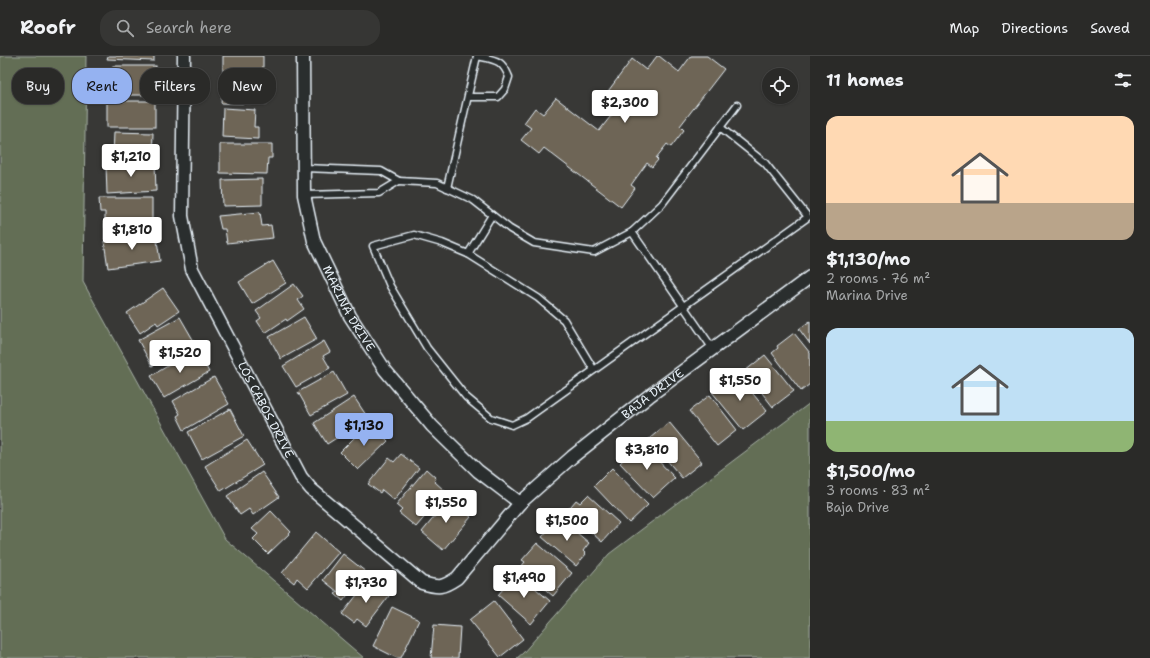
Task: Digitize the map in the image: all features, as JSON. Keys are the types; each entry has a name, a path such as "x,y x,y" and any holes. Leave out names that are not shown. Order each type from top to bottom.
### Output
{"street":[{"name":"LOS CABOS DRIVE","path":"184,56 182,216 192,269 301,477 311,489 422,583 435,587 444,586 457,578 520,503"},
{"name":"MARINA DRIVE","path":"303,56 304,195 314,241 350,316 385,370 432,426 478,471 520,503"},
{"name":"BAJA DRIVE","path":"520,503 584,448 649,396 810,277"}],"lane":[{"path":"447,188 477,56 498,61 505,67 509,77 505,89 498,97 468,97"},
{"path":"304,168 381,171 399,181 437,183 473,200 510,229 534,243 594,252 632,232 662,204 736,105"},
{"path":"594,370 564,320 538,298 468,254 442,243 414,235 373,246 390,286 427,348 466,397 491,418 512,425 527,418 808,217 765,163 720,127"},
{"path":"304,195 379,193 399,181"},
{"path":"468,254 492,215"},
{"path":"632,232 713,349"}],"green space":[{"path":"0,56 86,56 86,68 72,68 72,104 85,104 83,282 225,539 364,658 0,658"},
{"path":"810,403 810,658 517,658 609,554"}],"building":[{"path":"108,56 154,56 154,61 107,59"},
{"path":"223,56 263,56 263,68 223,68"},
{"path":"657,56 679,72 691,56 707,56 724,69 680,126 684,130 671,147 667,144 656,158 658,160 652,167 647,163 631,185 635,188 621,207 544,148 539,154 521,140 531,128 524,123 535,108 543,114 556,98 599,131 614,112 600,102 632,59 646,70"},
{"path":"113,66 156,66 156,68 140,68 140,95 132,95 132,68 113,68"},
{"path":"132,101 140,101 140,104 155,104 155,127 107,127 107,104 132,104"},
{"path":"223,108 255,110 254,127 258,127 258,139 222,137"},
{"path":"114,132 153,133 152,159 113,158"},
{"path":"220,144 272,144 272,158 268,158 267,174 220,173"},
{"path":"155,163 156,191 107,194 106,165"},
{"path":"262,179 262,205 223,206 222,180"},
{"path":"99,198 152,198 152,228 105,228 105,212 100,212"},
{"path":"260,212 262,226 271,225 273,238 227,243 225,229 221,229 218,216"},
{"path":"156,234 160,261 108,268 104,241"},
{"path":"273,261 286,283 252,304 239,282"},
{"path":"294,284 303,296 298,300 304,309 287,321 286,319 265,333 257,321 261,318 256,311"},
{"path":"163,288 179,311 158,325 156,322 140,333 127,313"},
{"path":"180,317 195,343 152,366 138,340"},
{"path":"304,317 317,339 281,359 269,337"},
{"path":"810,321 810,344 799,329"},
{"path":"794,333 810,353 810,384 801,391 772,353 778,348 777,346"},
{"path":"324,341 330,352 323,356 330,368 296,387 283,366"},
{"path":"196,349 209,372 164,398 151,376"},
{"path":"765,355 794,391 773,407 745,371"},
{"path":"334,372 347,395 311,415 298,392"},
{"path":"736,373 767,411 743,430 712,392"},
{"path":"214,377 229,404 184,430 177,416 180,414 173,401"},
{"path":"710,395 737,430 717,446 689,411"},
{"path":"354,397 368,418 327,444 314,423"},
{"path":"230,409 244,436 202,459 188,432"},
{"path":"669,422 702,462 682,478 649,439"},
{"path":"366,426 374,433 377,430 388,441 358,470 340,452"},
{"path":"247,440 263,465 221,491 205,466"},
{"path":"641,443 675,478 653,498 620,463"},
{"path":"401,454 419,468 394,500 382,490 380,493 368,484 389,458 394,462"},
{"path":"612,468 648,505 629,523 594,486"},
{"path":"426,469 436,478 434,481 446,492 416,527 399,513 402,510 396,505"},
{"path":"262,472 279,497 253,515 249,509 240,515 227,496"},
{"path":"588,495 619,523 602,542 567,511 576,500 580,503"},
{"path":"449,499 471,517 443,550 422,532"},
{"path":"271,511 291,532 268,554 253,539 258,534 252,529"},
{"path":"562,520 589,543 583,551 586,554 576,566 542,537 550,528 553,531"},
{"path":"316,532 339,552 308,588 297,578 294,583 282,573"},
{"path":"537,543 572,573 553,596 520,568 525,562 522,560"},
{"path":"343,554 366,572 343,601 335,594 338,592 323,580"},
{"path":"520,575 550,601 531,624 498,595 508,583 511,586"},
{"path":"369,580 389,596 366,626 357,619 354,623 342,614"},
{"path":"494,601 523,639 500,657 470,620"},
{"path":"392,607 419,620 401,658 397,658 373,646"},
{"path":"434,625 460,627 458,658 431,658"}]}
